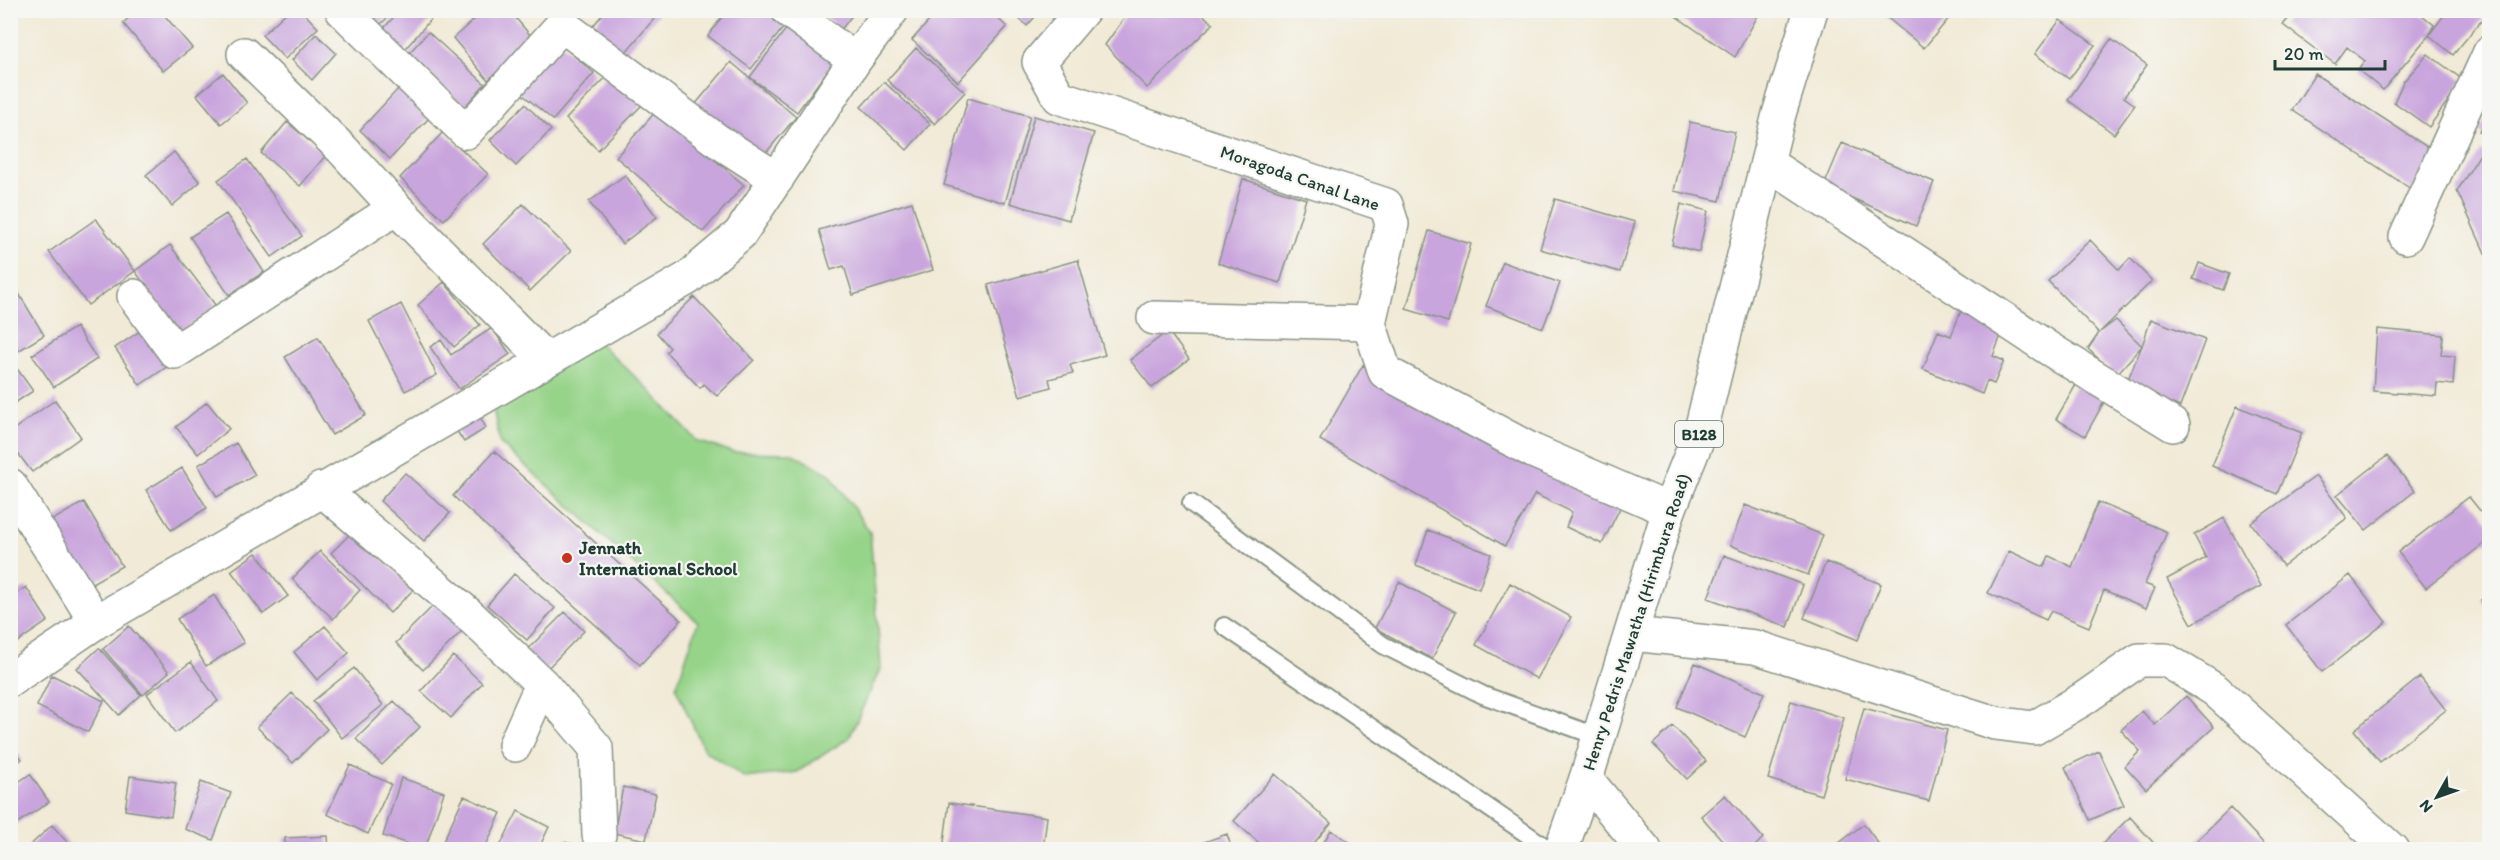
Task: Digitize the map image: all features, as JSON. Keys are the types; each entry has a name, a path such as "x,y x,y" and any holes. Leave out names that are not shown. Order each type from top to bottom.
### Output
{"street":[{"path":"342,10 466,132 562,25 715,139 777,179"},
{"path":"788,10 855,60"},
{"path":"10,680 96,622 321,489 688,278 740,234 855,60 891,10"},
{"name":"Moragoda Canal Lane","path":"1083,10 1039,62 1059,97 1386,205 1392,224 1369,323"},
{"name":"Henry Pedris Mawatha (Hirimbura Road)","path":"1561,849 1586,779 1669,510 1701,430 1779,114 1811,10"},
{"path":"2406,237 2490,52"},
{"path":"244,54 342,149 396,208 546,360"},
{"path":"1767,163 2050,350 2173,425"},
{"path":"134,296 174,352 396,208"},
{"path":"1154,318 1369,323 1384,372 1533,451 1669,510"},
{"path":"10,485 96,622"},
{"path":"321,489 467,613 542,684 596,748 599,835"},
{"path":"1632,634 1755,646 1995,723 2034,728 2083,699 2139,660 2166,660 2214,690 2392,849"},
{"path":"515,745 542,684"},
{"path":"1586,779 1645,849"}],"lane":[{"path":"1191,503 1383,645 1483,695 1599,736"},
{"path":"1224,626 1550,849"}],"green space":[{"path":"595,339 646,387 697,441 732,452 791,453 830,474 870,532 881,667 849,738 797,772 745,778 704,750 676,688 698,622 500,443 491,398"}],"building":[{"path":"138,10 160,10 192,48 163,71 123,23"},
{"path":"289,10 301,10 318,28 285,59 262,35"},
{"path":"352,10 395,10 368,37"},
{"path":"400,10 424,10 432,18 399,56 377,36"},
{"path":"485,10 509,10 535,41 488,80 453,38"},
{"path":"606,10 656,10 659,13 625,53 593,26"},
{"path":"727,10 779,10 790,19 751,69 708,36"},
{"path":"817,10 856,10 841,30"},
{"path":"939,10 989,10 1007,27 958,82 912,40"},
{"path":"1010,10 1041,10 1027,26"},
{"path":"1130,10 1198,10 1213,24 1147,88 1105,45"},
{"path":"1667,10 1761,10 1735,57"},
{"path":"1878,10 1956,10 1924,48"},
{"path":"2280,10 2416,10 2434,25 2429,35 2383,90 2358,70 2365,61 2347,47 2335,64 2283,25 2289,18"},
{"path":"2448,10 2490,10 2453,55 2429,35"},
{"path":"2060,20 2095,45 2069,79 2035,54"},
{"path":"789,25 836,59 797,112 750,77"},
{"path":"428,32 485,84 459,113 401,62"},
{"path":"316,34 336,53 312,80 292,60"},
{"path":"2111,39 2147,65 2124,97 2135,105 2114,134 2068,100"},
{"path":"556,40 594,73 553,120 515,88"},
{"path":"916,48 965,92 935,124 887,80"},
{"path":"2428,54 2463,80 2429,127 2394,102 2403,82"},
{"path":"731,62 796,117 759,161 694,106"},
{"path":"611,72 643,104 598,150 566,119"},
{"path":"223,73 247,103 221,124 197,95"},
{"path":"2315,74 2438,154 2414,191 2292,110"},
{"path":"884,82 930,124 907,150 861,107"},
{"path":"399,88 430,117 390,159 360,130"},
{"path":"968,98 1030,116 1005,203 944,185"},
{"path":"525,104 551,130 516,166 490,140"},
{"path":"657,110 744,185 703,232 616,157"},
{"path":"2490,114 2490,138 2479,131"},
{"path":"1034,116 1094,133 1069,220 1010,203"},
{"path":"287,122 326,155 300,186 261,153"},
{"path":"1690,122 1735,132 1720,201 1674,191"},
{"path":"443,132 488,174 444,220 400,178"},
{"path":"1842,143 1934,182 1916,226 1824,186"},
{"path":"2482,151 2490,155 2490,264 2457,191"},
{"path":"174,152 200,182 172,206 146,175"},
{"path":"247,159 302,236 272,257 218,180"},
{"path":"625,175 657,217 622,244 589,202"},
{"path":"1243,179 1306,199 1280,283 1218,263"},
{"path":"1555,199 1635,222 1620,272 1540,249"},
{"path":"912,202 933,270 853,295 844,266 831,270 819,230"},
{"path":"523,204 571,251 530,291 483,244"},
{"path":"1681,204 1708,211 1699,252 1672,245"},
{"path":"226,214 264,272 229,295 190,237"},
{"path":"96,219 135,271 88,305 49,252"},
{"path":"1429,231 1471,244 1448,322 1406,309"},
{"path":"2090,240 2119,270 2130,258 2152,281 2100,332 2116,320 2142,346 2116,375 2088,349 2099,333 2048,281"},
{"path":"170,245 216,306 180,333 135,271"},
{"path":"1078,260 1105,355 1070,365 1073,373 1049,379 1051,387 1020,396 988,285"},
{"path":"1503,262 1560,283 1543,328 1486,306"},
{"path":"2199,263 2229,274 2223,290 2193,279"},
{"path":"444,282 480,325 454,347 418,305"},
{"path":"16,289 44,335 15,353 10,346 10,293"},
{"path":"694,297 754,360 717,396 704,384 700,388 666,352 670,348 657,333"},
{"path":"401,304 437,375 405,391 369,321"},
{"path":"1961,311 2004,328 1993,356 2004,361 1994,384 1987,381 1982,394 1923,369 1938,331 1951,336"},
{"path":"2151,319 2205,340 2180,407 2125,386"},
{"path":"76,327 97,359 54,387 32,355"},
{"path":"146,327 171,364 140,385 115,348"},
{"path":"492,328 510,354 459,389 430,347 441,340 451,355"},
{"path":"2377,329 2443,335 2441,355 2455,356 2453,385 2437,383 2436,396 2373,391"},
{"path":"1168,331 1189,359 1152,388 1130,360"},
{"path":"318,337 366,415 332,435 285,357"},
{"path":"10,359 33,391 10,406"},
{"path":"1363,365 1547,468 1624,500 1602,544 1566,527 1572,512 1535,494 1505,546 1320,440"},
{"path":"2077,383 2105,400 2085,436 2056,419"},
{"path":"55,400 81,437 32,472 10,443 10,432"},
{"path":"207,402 229,429 198,454 176,427"},
{"path":"2237,406 2302,433 2277,494 2212,466"},
{"path":"478,413 486,428 464,442 454,427"},
{"path":"236,443 255,475 217,497 198,465"},
{"name":"Jennath International School","path":"494,451 681,620 640,665 453,496"},
{"path":"2387,456 2415,491 2366,530 2337,495"},
{"path":"182,468 207,508 171,530 146,490"},
{"path":"405,473 450,513 424,541 380,501"},
{"path":"2316,476 2347,518 2283,566 2251,523"},
{"path":"2469,497 2490,523 2490,539 2426,588 2398,552"},
{"path":"84,502 122,566 87,586 49,522"},
{"path":"2098,502 2167,532 2145,584 2155,588 2146,608 2104,590 2089,627 2051,611 2046,620 1988,593 2009,551 2044,567 2049,556 2072,567"},
{"path":"1745,505 1823,535 1808,575 1730,545"},
{"path":"2224,518 2261,586 2192,624 2167,579 2206,558 2194,535"},
{"path":"354,530 413,590 390,613 331,553"},
{"path":"1428,530 1491,554 1479,589 1416,565"},
{"path":"320,551 360,590 333,619 292,579"},
{"path":"256,553 288,596 263,614 231,571"},
{"path":"1724,555 1803,585 1788,627 1708,598"},
{"path":"1826,562 1881,584 1858,640 1804,618"},
{"path":"514,574 555,608 527,640 487,605"},
{"path":"2350,575 2386,622 2322,672 2286,625"},
{"path":"1399,582 1456,612 1432,659 1375,628"},
{"path":"1510,583 1571,617 1537,679 1476,645"},
{"path":"26,587 48,621 10,647 10,598"},
{"path":"2490,594 2490,611 2481,600"},
{"path":"214,595 244,643 206,666 177,619"},
{"path":"436,603 463,630 423,670 396,643"},
{"path":"565,612 584,631 544,672 524,653"},
{"path":"129,626 169,672 143,695 103,649"},
{"path":"325,626 349,653 317,680 294,652"},
{"path":"99,648 141,695 119,715 77,668"},
{"path":"453,656 482,683 451,718 421,691"},
{"path":"191,662 218,701 175,733 147,694"},
{"path":"1695,663 1764,693 1745,737 1677,707"},
{"path":"354,668 383,705 342,738 313,701"},
{"path":"52,675 104,701 88,732 37,706"},
{"path":"2420,677 2446,710 2380,762 2354,730"},
{"path":"292,693 327,729 293,763 257,727"},
{"path":"2186,696 2214,727 2146,789 2125,766 2140,751 2121,730 2142,711 2155,725"},
{"path":"394,701 420,727 382,765 356,739"},
{"path":"1791,701 1844,718 1821,795 1768,779"},
{"path":"1864,708 1947,730 1929,801 1845,779"},
{"path":"1673,726 1706,761 1687,779 1653,744"},
{"path":"10,745 22,759 10,769"},
{"path":"2099,751 2124,805 2090,820 2065,767"},
{"path":"350,765 391,784 368,834 327,814"},
{"path":"30,774 49,802 13,826 10,823 10,788"},
{"path":"1275,774 1331,823 1308,850 1267,850 1234,821"},
{"path":"130,776 176,783 171,817 125,810"},
{"path":"401,778 444,792 425,849 383,836"},
{"path":"201,782 231,793 213,840 185,829"},
{"path":"623,787 656,794 646,840 614,833"},
{"path":"1725,795 1763,838 1751,850 1731,850 1701,816"},
{"path":"464,796 501,813 484,850 458,850 443,842"},
{"path":"949,803 1047,817 1043,850 943,850"},
{"path":"2230,808 2266,846 2262,850 2187,850"},
{"path":"518,811 549,827 538,850 498,850"},
{"path":"2130,817 2160,850 2101,850 2099,847"},
{"path":"1864,824 1883,850 1830,850"},
{"path":"52,825 74,850 25,850"},
{"path":"1331,830 1361,850 1319,850"},
{"path":"1227,834 1232,850 1184,850 1184,849"},
{"path":"328,836 329,850 285,850 285,838"},
{"path":"563,842 597,848 596,850 562,850"}],"place":[{"name":"Jennath International School","path":"567,558"}]}
